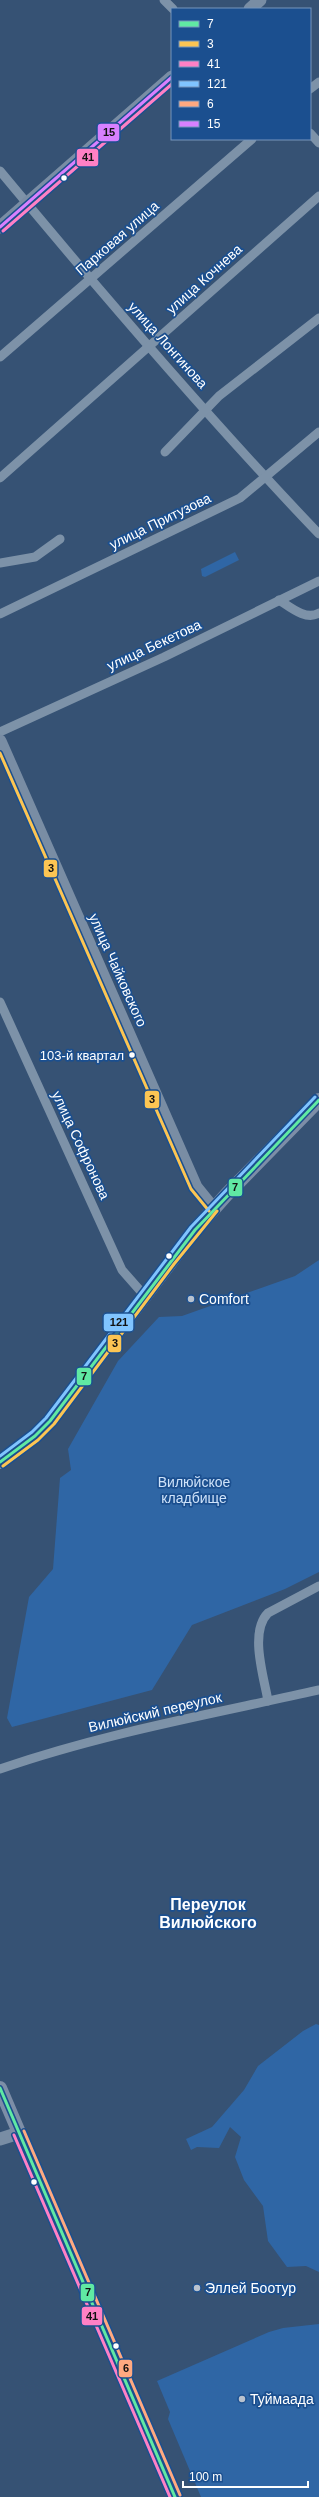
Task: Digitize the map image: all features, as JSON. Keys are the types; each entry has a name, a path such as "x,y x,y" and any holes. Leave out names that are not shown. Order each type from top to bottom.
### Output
{"main road":[{"path":"251,8 260,0"},
{"path":"0,227 171,78"},
{"name":"улица Чайковского","path":"0,741 196,1187 213,1208"},
{"path":"0,1462 35,1436 50,1421 144,1295 213,1208 319,1100"},
{"path":"0,2088 175,2497"},
{"path":"0,2139 19,2133"}],"street":[{"path":"164,0 172,8"},
{"path":"311,89 319,82"},
{"path":"311,134 319,143"},
{"name":"Парковая улица","path":"0,357 251,140"},
{"name":"улица Лонгинова","path":"0,171 90,279 266,478 319,534"},
{"name":"улица Кочнева","path":"0,478 319,196"},
{"path":"165,452 219,396 319,318"},
{"name":"улица Притузова","path":"0,614 240,498 266,478 319,432"},
{"path":"0,563 35,557 60,539"},
{"name":"улица Бекетова","path":"0,732 164,657 319,580"},
{"path":"279,600 304,615 311,616 319,613"},
{"name":"улица Софронова","path":"0,1002 122,1270 144,1295"},
{"path":"268,1701 258,1641 259,1628 262,1619 268,1613 319,1586"},
{"name":"Вилюйский переулок","path":"0,1769 53,1750 135,1728 319,1690"}],"green space":[{"path":"235,552 239,560 205,577 202,576 201,569"},
{"name":"Вилюйское кладбище","path":"319,1260 319,1572 285,1589 192,1625 152,1690 12,1727 7,1718 29,1597 53,1569 60,1478 71,1470 68,1449 118,1361 159,1317 182,1316 295,1276"},
{"path":"316,2024 319,2025 319,2272 306,2266 287,2267 268,2241 263,2206 244,2180 235,2157 241,2137 230,2127 219,2148 197,2147 191,2150 186,2139 212,2127 244,2090 258,2066 303,2031"},
{"name":"Туймаада","path":"319,2324 319,2497 201,2497 168,2419 170,2412 157,2381 269,2332 283,2328"}],"transit line":[{"name":"15","path":"0,227 171,78"},
{"name":"41","path":"3,231 171,85"},
{"name":"3","path":"0,753 191,1189 209,1211"},
{"name":"121","path":"0,1456 32,1432 46,1418 191,1227 315,1097"},
{"name":"7","path":"0,1462 35,1436 50,1421 195,1230 319,1100"},
{"name":"3","path":"3,1466 38,1440 54,1424 174,1264 217,1211"},
{"name":"7","path":"0,2088 175,2497"},
{"name":"6","path":"24,2131 180,2495"},
{"name":"41","path":"14,2135 170,2497"}],"place":[{"name":"103-й квартал","path":"132,1055"},
{"name":"Comfort","path":"191,1299"},
{"name":"Эллей Боотур","path":"197,2288"},
{"name":"Туймаада","path":"242,2399"}],"district":[{"name":"Переулок Вилюйского","path":"208,1913"}]}
